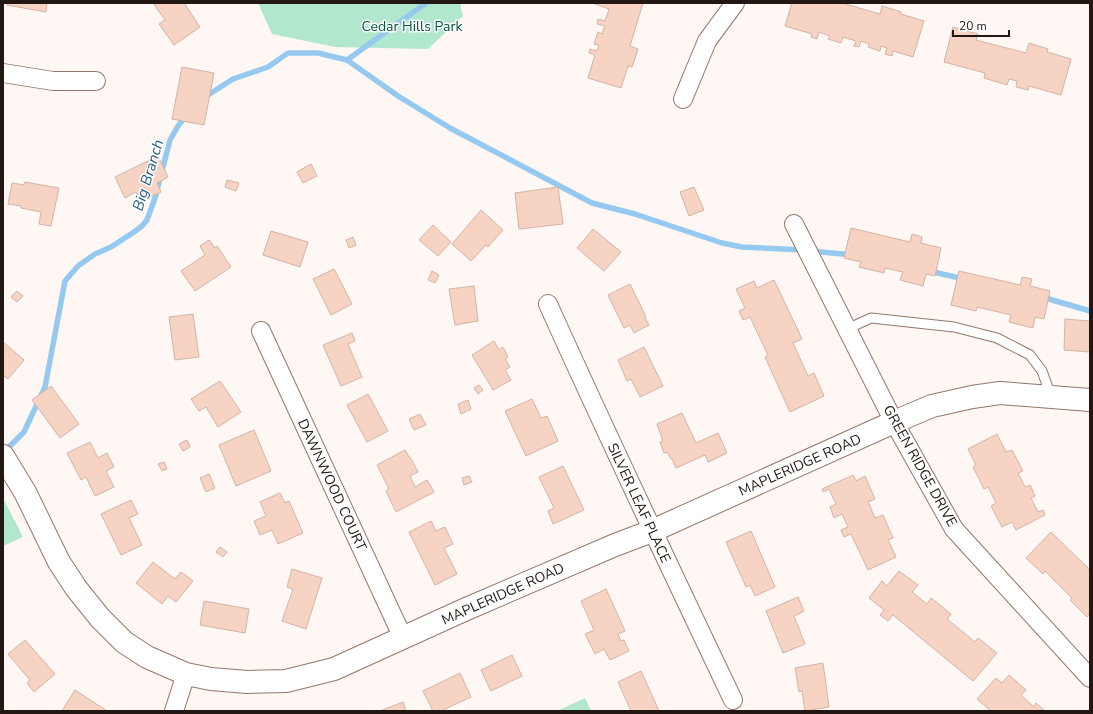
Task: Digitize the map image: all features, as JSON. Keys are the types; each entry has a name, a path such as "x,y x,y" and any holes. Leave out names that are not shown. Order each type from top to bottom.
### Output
{"street":[{"path":"683,99 707,42 735,3"},
{"path":"3,73 53,81 96,81"},
{"name":"GREEN RIDGE DRIVE","path":"794,224 894,422 954,529 1090,678"},
{"name":"SILVER LEAF PLACE","path":"548,304 601,422 733,700"},
{"name":"DAWNWOOD COURT","path":"261,331 403,638"},
{"name":"MAPLERIDGE ROAD","path":"3,456 25,492 59,562 76,588 100,618 124,642 146,657 186,674 211,679 247,682 286,681 334,669 616,545 652,531 932,406 972,397 1000,393 1090,400"},
{"path":"174,711 186,674"}],"lane":[{"path":"847,329 871,318 954,327 997,338 1030,355 1042,371 1051,396"}],"green space":[{"name":"Cedar Hills Park","path":"258,3 460,3 463,16 428,49 335,47 272,34"},
{"path":"3,498 23,537 3,546"},
{"path":"585,698 591,711 557,711"}],"building":[{"path":"8,3 47,3 46,12 7,5"},
{"path":"153,3 184,3 200,27 174,45 159,24 165,20"},
{"path":"595,3 643,3 630,46 638,49 632,67 628,66 621,88 588,78 595,55 589,53 590,49 597,51 599,45 594,44 598,32 602,34 605,26 597,24 598,19 605,21 609,9"},
{"path":"792,3 842,3 880,14 882,6 924,21 913,57 893,51 892,56 885,54 887,48 881,46 880,51 868,47 869,44 861,41 859,47 854,46 856,41 843,37 841,43 828,39 830,36 819,32 817,39 811,37 812,34 785,26"},
{"path":"953,27 978,34 976,40 1026,53 1029,43 1048,49 1047,52 1071,59 1061,95 1029,86 1028,90 1016,87 1017,81 1009,79 1007,85 984,78 985,73 944,62"},
{"path":"182,67 214,73 204,125 172,119"},
{"path":"158,156 168,177 157,183 161,192 141,201 136,192 125,198 115,177"},
{"path":"311,164 317,176 303,183 297,172"},
{"path":"227,180 239,183 236,191 225,187"},
{"path":"25,182 59,188 51,226 39,224 41,212 8,204 12,183 24,185"},
{"path":"558,187 563,224 519,229 515,193"},
{"path":"694,187 704,210 689,216 680,192"},
{"path":"481,210 503,230 488,247 486,245 471,261 452,244"},
{"path":"433,225 451,242 438,256 419,240"},
{"path":"851,228 910,242 912,234 922,237 921,243 941,248 935,276 926,274 923,286 900,280 903,272 885,268 884,273 859,267 861,262 844,258"},
{"path":"593,229 621,252 604,271 577,248"},
{"path":"271,231 308,242 300,267 263,255"},
{"path":"353,237 356,245 349,248 346,240"},
{"path":"209,240 215,248 217,246 231,267 195,291 181,271 205,255 200,246"},
{"path":"334,269 352,304 331,315 313,279"},
{"path":"432,271 439,275 435,283 428,280"},
{"path":"959,271 1020,285 1022,277 1032,279 1030,286 1050,291 1044,319 1035,317 1033,328 1009,322 1011,315 977,307 976,311 951,305"},
{"path":"774,280 802,339 793,343 808,376 814,373 824,396 790,412 765,357 768,355 750,317 743,320 739,311 745,308 736,289 754,281 757,288"},
{"path":"630,284 649,325 634,333 630,325 624,328 608,295"},
{"path":"474,286 478,321 455,325 449,289"},
{"path":"17,291 23,296 17,302 11,297"},
{"path":"193,314 199,357 175,360 169,317"},
{"path":"1065,319 1090,321 1090,352 1064,350"},
{"path":"352,333 355,341 348,344 362,377 341,386 323,345"},
{"path":"494,341 499,350 503,347 508,357 505,359 510,367 505,370 511,380 493,390 472,355"},
{"path":"3,342 24,360 8,379 3,375"},
{"path":"644,347 663,386 640,397 631,379 627,381 618,360"},
{"path":"220,381 241,412 218,427 206,407 199,411 191,399"},
{"path":"479,385 483,390 478,394 474,388"},
{"path":"51,386 79,424 60,438 32,400"},
{"path":"368,394 388,431 367,442 347,405"},
{"path":"532,399 541,418 547,416 558,441 526,456 505,411"},
{"path":"468,400 471,409 461,414 458,404"},
{"path":"682,413 696,443 718,433 727,453 708,462 705,455 676,468 667,452 664,453 660,442 663,441 657,424"},
{"path":"420,414 426,425 414,430 409,419"},
{"path":"254,430 271,471 236,486 219,445"},
{"path":"997,434 1006,452 1012,450 1023,471 1018,473 1025,487 1030,485 1035,496 1031,498 1038,512 1043,510 1045,515 1016,530 1012,522 1002,527 991,506 996,503 988,487 984,489 973,467 976,465 968,449"},
{"path":"187,440 190,447 183,451 179,444"},
{"path":"90,442 98,458 107,453 114,467 106,471 114,487 95,496 86,477 81,480 67,453"},
{"path":"405,450 418,472 410,476 415,487 427,480 434,492 396,512 386,491 389,489 377,465"},
{"path":"164,462 167,469 162,471 158,464"},
{"path":"563,466 584,510 553,524 548,511 554,508 539,477"},
{"path":"209,474 215,488 206,492 200,478"},
{"path":"853,475 856,481 865,476 875,499 868,502 875,518 883,515 893,538 888,540 896,557 868,570 851,534 844,537 841,530 848,527 842,514 834,518 830,507 836,504 829,489 823,492 822,489"},
{"path":"469,476 472,482 464,485 462,478"},
{"path":"280,493 285,503 289,501 303,533 278,544 272,530 260,535 254,521 266,516 260,502"},
{"path":"131,500 138,514 129,518 142,545 121,555 101,514"},
{"path":"431,521 436,531 445,527 453,544 444,548 457,574 435,585 409,532"},
{"path":"751,531 775,587 755,596 750,585 746,587 726,542"},
{"path":"1051,532 1090,570 1090,614 1087,617 1070,600 1072,598 1045,571 1043,574 1026,558"},
{"path":"220,547 227,552 223,557 216,552"},
{"path":"153,562 175,579 181,572 193,581 176,602 168,596 162,604 136,583"},
{"path":"292,569 322,578 306,629 282,621 293,589 287,587"},
{"path":"899,571 918,585 912,592 927,604 931,598 951,614 947,619 975,642 978,638 997,653 973,681 893,615 888,621 880,615 884,610 869,598 882,581 887,586"},
{"path":"606,589 625,631 618,634 621,641 624,640 629,651 610,660 604,649 595,654 585,634 594,630 581,601"},
{"path":"798,597 804,611 794,616 805,644 783,653 766,611"},
{"path":"204,601 249,609 245,633 200,625"},
{"path":"25,640 55,674 34,692 27,683 30,680 8,654"},
{"path":"512,655 522,676 491,691 481,670"},
{"path":"823,663 829,707 805,711 802,691 799,692 795,668"},
{"path":"641,671 659,711 631,711 618,682"},
{"path":"460,673 471,697 441,711 433,711 423,691"},
{"path":"1009,675 1026,690 1021,695 1034,707 1036,703 1045,711 991,711 977,699 996,678 1002,683"},
{"path":"75,690 107,711 62,711"},
{"path":"403,702 406,711 380,711"}],"waterway":[{"path":"205,97 233,79 268,67 288,53 318,53 347,60 426,3"},
{"path":"347,60 398,96 450,128 592,203 635,214 722,243 742,247 803,250"},
{"name":"Big Branch","path":"5,451 24,432 45,387 65,281 78,266 95,254 111,247 134,232 147,220 155,198 170,140 186,116"},
{"path":"811,251 853,255"},
{"path":"929,271 964,279"},
{"path":"1042,297 1090,311"}]}
